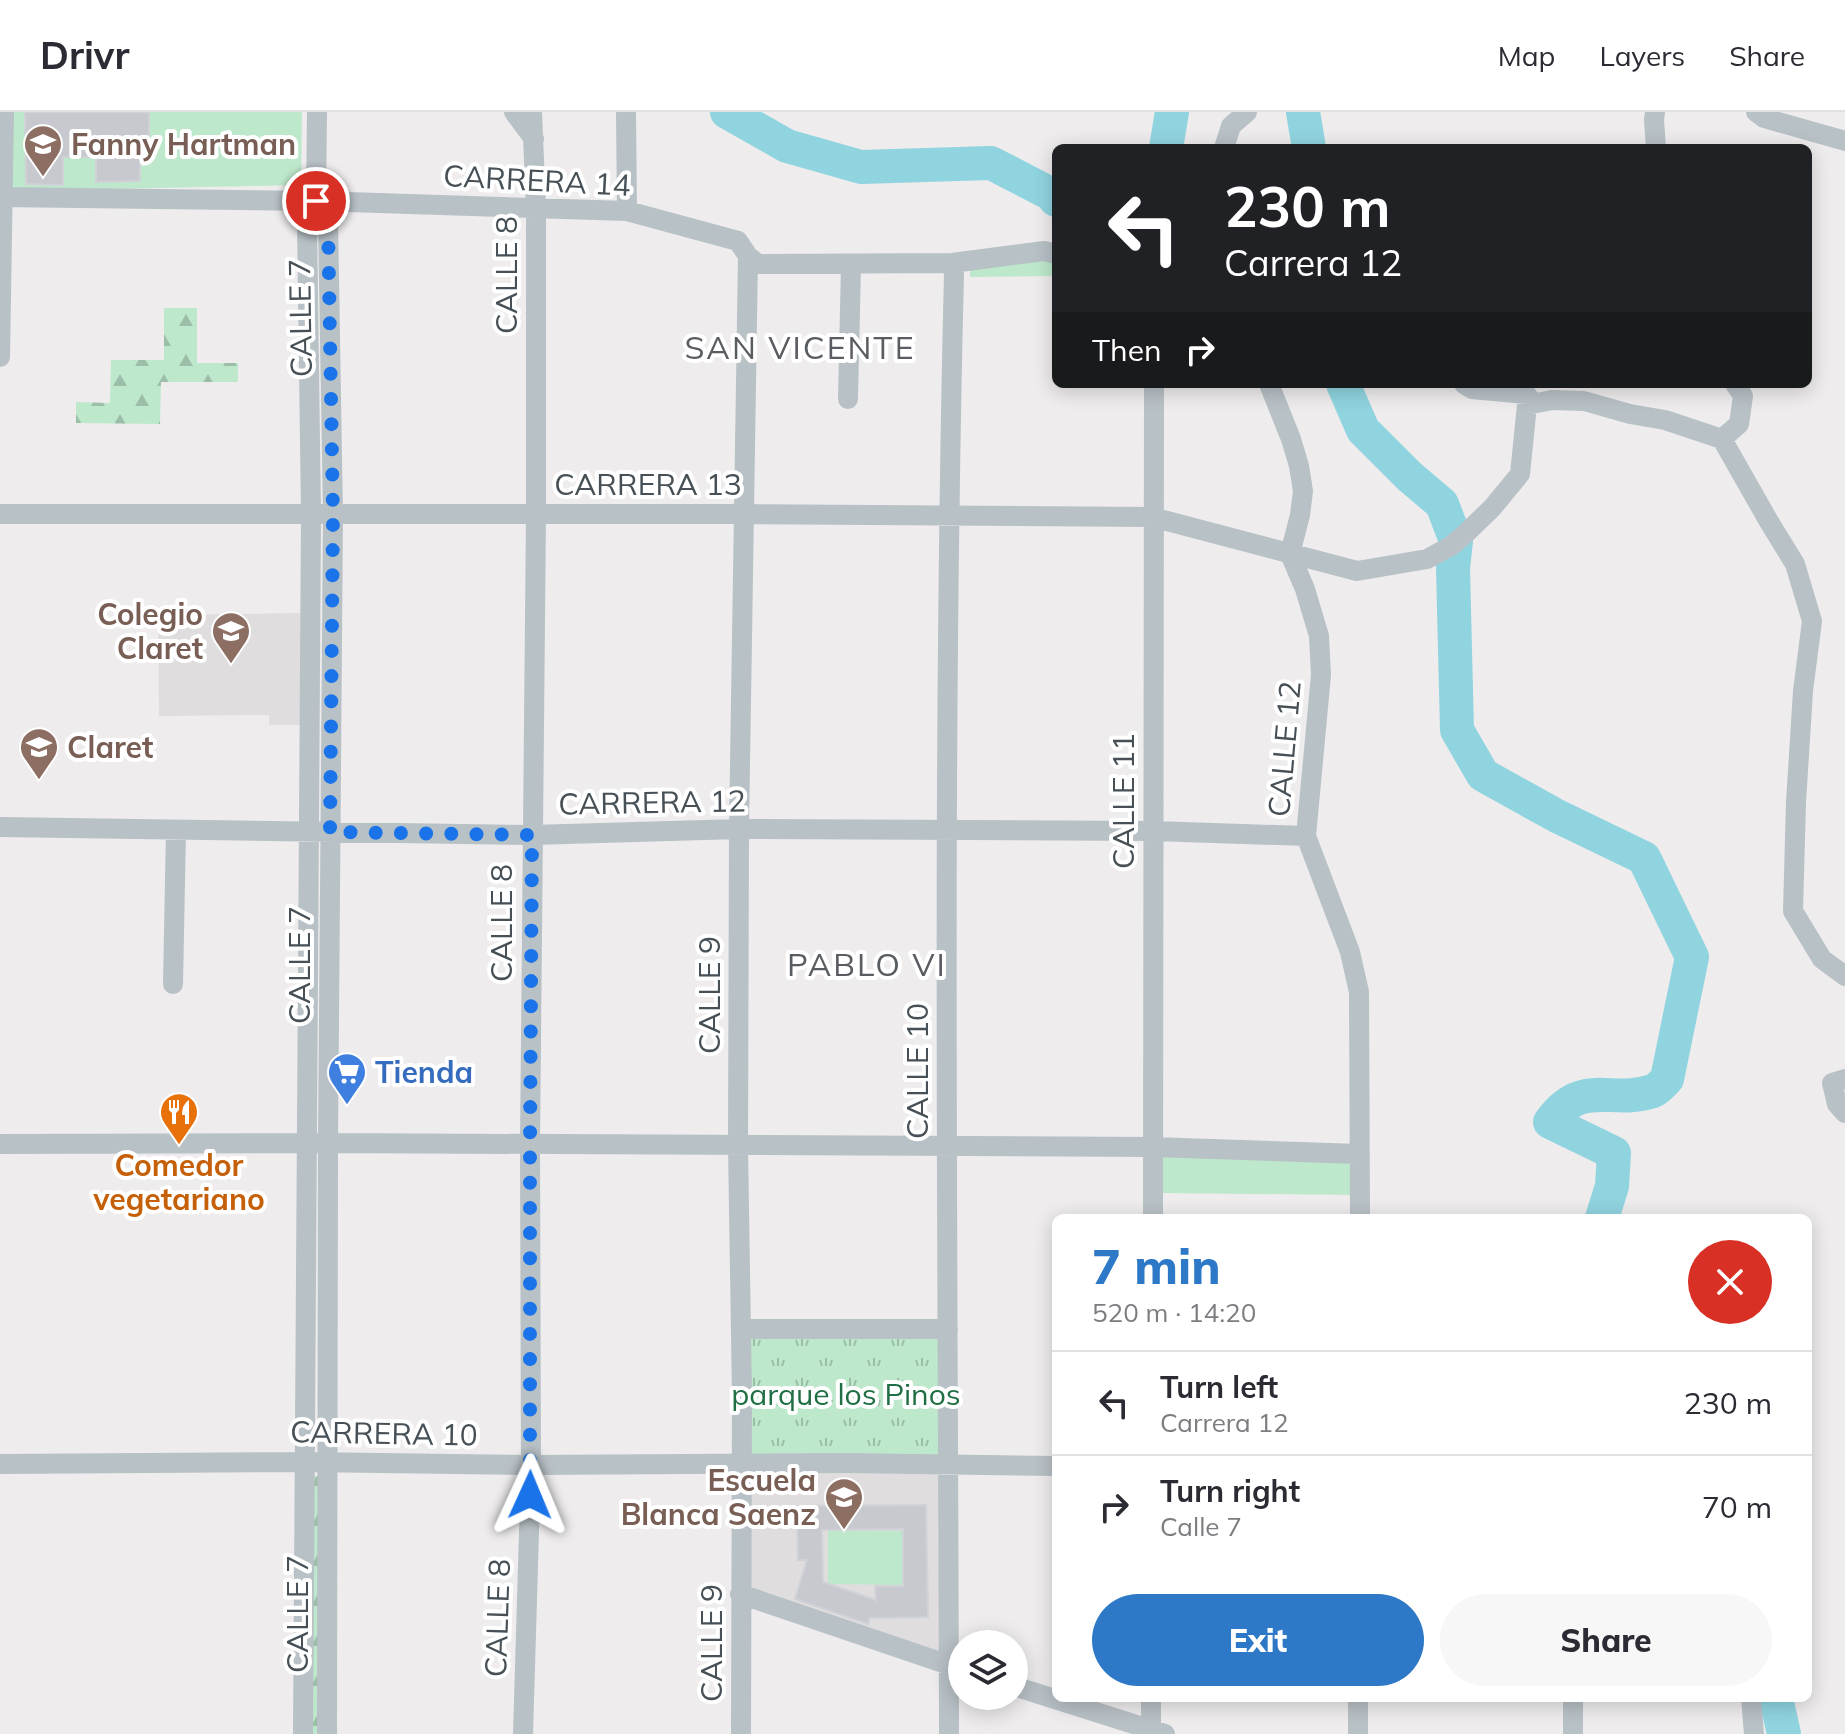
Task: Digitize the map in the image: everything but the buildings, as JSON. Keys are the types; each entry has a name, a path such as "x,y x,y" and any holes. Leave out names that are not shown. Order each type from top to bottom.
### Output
{"street":[{"path":"0,357 4,112"},
{"name":"CALLE 7","path":"317,112 316,201 307,221 320,831"},
{"path":"514,112 534,139"},
{"name":"CALLE 8","path":"523,1734 531,1465 530,1145 536,514 536,208 532,112"},
{"path":"626,112 627,211"},
{"path":"1225,144 1231,126 1247,112"},
{"path":"1655,112 1656,144"},
{"path":"1756,112 1764,118 1845,141"},
{"name":"CARRERA 14","path":"1,197 316,201 627,211 738,241 758,264 952,263 1044,251 1052,253"},
{"name":"CALLE 7","path":"303,1734 306,1462 317,1143 320,831 333,515 328,219 316,201"},
{"name":"CALLE 9","path":"741,1734 739,829 748,256"},
{"name":"CALLE 10","path":"952,263 946,830 948,1464 954,1630"},
{"path":"848,399 851,265"},
{"name":"CALLE 11","path":"1153,1214 1154,388"},
{"path":"1271,388 1291,439 1303,491 1290,554"},
{"path":"1470,388 1526,394 1533,403 1584,401 1665,420 1722,439 1795,564 1812,621 1803,691 1793,911 1822,959 1845,976"},
{"path":"1722,439 1739,424 1743,396 1738,388"},
{"name":"CARRERA 13","path":"0,514 1152,517 1357,571 1427,559 1457,541 1492,508 1520,474 1527,405 1533,403"},
{"name":"CALLE 12","path":"1290,554 1305,589 1319,636 1321,675 1306,836 1350,952 1359,992 1360,1214"},
{"name":"CARRERA 12","path":"0,827 532,835 739,829 1154,831 1306,836"},
{"path":"173,984 176,830"},
{"path":"1845,1079 1832,1083 1837,1104 1845,1113"},
{"name":"CALLE 7","path":"317,1143 327,1463 327,1734"},
{"path":"0,1144 1152,1147 1359,1154"},
{"path":"741,1329 948,1329"},
{"name":"CARRERA 10","path":"0,1464 306,1462 1052,1466"},
{"path":"740,1594 948,1665"},
{"path":"1028,1691 1052,1699"},
{"path":"1062,1702 1156,1733 1152,1702"},
{"path":"1358,1702 1358,1734"},
{"path":"1573,1702 1573,1734"},
{"path":"1751,1702 1754,1734"},
{"name":"CALLE 10","path":"949,1734 951,1710"}],"shaded area":[{"name":"Colegio Claret","path":"302,613 303,725 269,725 269,715 159,716 158,615"},
{"name":"Escuela Blanca Saenz","path":"747,1469 942,1471 941,1655 745,1590"}],"green space":[{"path":"10,112 302,112 301,185 8,191"},
{"path":"1052,258 1052,276 970,277 970,264"},
{"path":"164,308 197,308 197,363 238,363 238,382 161,382 160,424 76,423 76,402 110,403 111,360 164,360"},
{"path":"1159,1156 1354,1159 1356,1195 1160,1193"},
{"name":"parque los Pinos","path":"748,1334 943,1334 943,1456 749,1454"},
{"path":"311,1476 320,1476 321,1734 309,1734"},
{"path":"828,1530 903,1531 903,1585 828,1584"}],"waterway":[{"path":"727,112 787,146 861,167 991,163 1052,195"},
{"path":"1167,144 1172,112"},
{"path":"1303,112 1308,144"},
{"path":"1345,388 1363,430 1442,504 1456,541 1453,568 1457,730 1483,775 1557,816 1644,858 1692,957 1667,1079 1655,1090 1638,1095 1598,1095 1574,1100 1550,1122 1614,1153 1612,1186 1603,1214"},
{"path":"1777,1702 1784,1734"}],"place":[{"name":"Fanny Hartman","path":"43,178"},
{"name":"Colegio Claret","path":"231,665"},
{"name":"Claret","path":"39,781"},
{"name":"Tienda","path":"347,1106"},
{"name":"Comedor vegetariano","path":"179,1146"},
{"name":"Escuela Blanca Saenz","path":"844,1531"}],"district":[{"name":"SAN VICENTE","path":"800,347"},
{"name":"PABLO VI","path":"867,964"}],"route":[{"path":"316,201 328,219 333,515 330,832 532,835 530,1495"}]}
